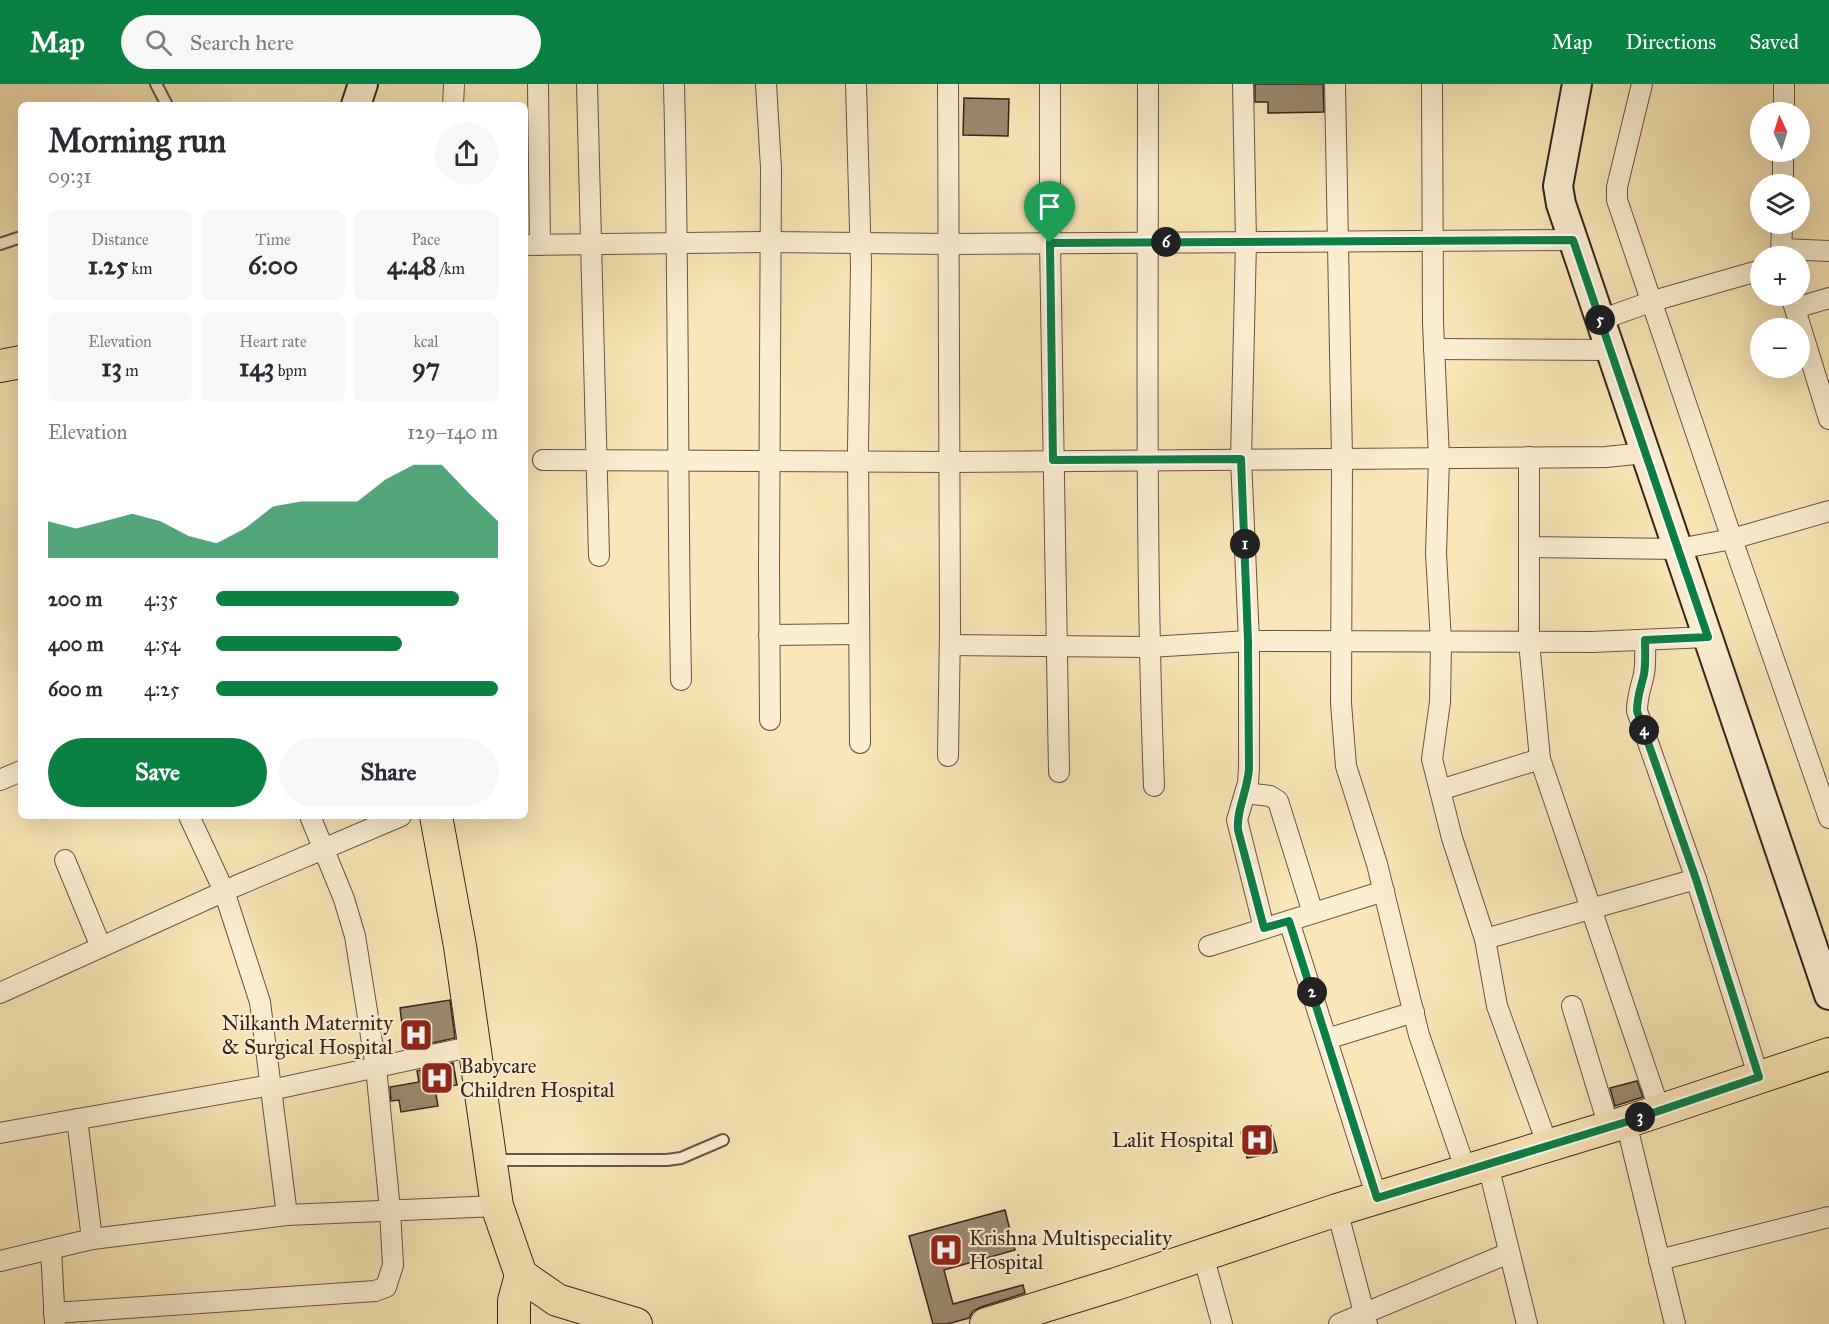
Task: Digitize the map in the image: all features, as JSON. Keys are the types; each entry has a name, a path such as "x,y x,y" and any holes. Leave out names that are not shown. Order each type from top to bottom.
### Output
{"main road":[{"path":"0,366 18,363"},
{"path":"437,819 460,946 497,1206 521,1275 514,1301 514,1324"},
{"path":"986,1324 1337,1210 1618,1125 1829,1054"},
{"path":"521,1275 557,1300 636,1324"}],"street":[{"path":"357,102 363,84"},
{"path":"453,102 454,84"},
{"path":"538,84 532,245 771,242 949,244 1573,240"},
{"path":"587,84 599,556"},
{"path":"674,84 678,243 681,680"},
{"path":"766,84 771,168 770,720"},
{"path":"856,84 860,242 858,460 860,743"},
{"path":"948,84 950,462 948,756"},
{"path":"1050,84 1050,243 1059,772"},
{"path":"1149,84 1147,460 1149,647 1154,786"},
{"path":"1243,84 1246,242 1241,459 1248,641 1249,776 1237,820 1264,928"},
{"path":"1335,84 1336,241 1342,458 1341,703 1346,766 1384,891 1419,1035 1477,1168 1509,1253 1527,1324"},
{"path":"1432,84 1434,349 1439,458 1436,554 1441,642 1440,702 1432,759 1452,838 1485,939 1497,1006 1548,1146"},
{"path":"1577,84 1558,186 1561,204 1708,637 1820,940 1829,995"},
{"path":"1642,84 1617,187 1617,200 1829,818"},
{"path":"1784,84 1784,102"},
{"path":"1810,252 1829,251"},
{"path":"1600,320 1653,301 1750,273"},
{"path":"1810,300 1829,298"},
{"path":"1794,306 1829,419"},
{"path":"1434,349 1610,350"},
{"path":"543,460 950,462 1606,457 1645,453"},
{"path":"1529,457 1529,642 1540,759 1660,1111"},
{"path":"1528,547 1678,549 1732,539 1829,511"},
{"path":"769,634 860,634"},
{"path":"950,645 1149,647 1248,641 1529,642 1708,637"},
{"path":"1645,640 1646,660 1637,698 1637,711 1696,879 1759,1077"},
{"path":"1440,790 1540,759"},
{"path":"0,780 18,772"},
{"path":"1245,793 1270,796 1278,801 1312,913"},
{"path":"190,819 224,891 260,1002 287,1215"},
{"path":"51,1249 54,1318 375,1292 386,1287 393,1265 376,1067 354,936 344,899 311,819"},
{"path":"0,993 224,891 394,819"},
{"path":"65,860 101,947"},
{"path":"1485,939 1696,879"},
{"path":"1209,946 1384,891"},
{"path":"1289,921 1377,1198"},
{"path":"1572,1006 1618,1125 1659,1260 1675,1324"},
{"path":"1327,1039 1414,1012"},
{"path":"0,1133 271,1087 474,1046"},
{"path":"77,1119 92,1239"},
{"path":"0,1261 92,1239 287,1215 497,1206"},
{"path":"1337,1210 1365,1319"},
{"path":"1659,1260 1829,1217"},
{"path":"1339,1324 1365,1319 1509,1253"},
{"path":"1203,1255 1222,1324"}],"lane":[{"path":"156,84 165,102"},
{"path":"0,244 18,238"},
{"path":"491,1160 667,1160 681,1158 723,1140"}],"building":[{"path":"1255,84 1323,84 1324,112 1268,113 1268,102 1255,102"},
{"path":"964,98 1009,99 1008,136 963,135"},
{"path":"450,1000 455,1038 405,1049 400,1008"},
{"path":"453,1063 457,1085 435,1089 438,1106 401,1112 399,1100 391,1101 390,1087 419,1082 417,1071"},
{"path":"1637,1081 1643,1097 1615,1106 1610,1088"},
{"path":"1271,1126 1277,1152 1247,1158 1241,1132"},
{"path":"1005,1210 1015,1250 944,1270 953,1304 1023,1285 1025,1293 981,1307 973,1311 969,1318 947,1324 933,1324 909,1236"}],"place":[{"name":"Nilkanth Maternity & Surgical Hospital","path":"416,1035"},
{"name":"Babycare Children Hospital","path":"437,1078"},
{"name":"Lalit Hospital","path":"1257,1140"},
{"name":"Krishna Multispeciality Hospital","path":"946,1250"}],"route":[{"path":"1573,240 1708,637 1645,640 1646,660 1637,698 1637,711 1696,879 1759,1077 1626,1122 1377,1198 1289,921 1264,928 1238,830 1237,820 1248,783 1249,768 1248,641 1241,459 1053,460 1050,243 1573,240"}]}
